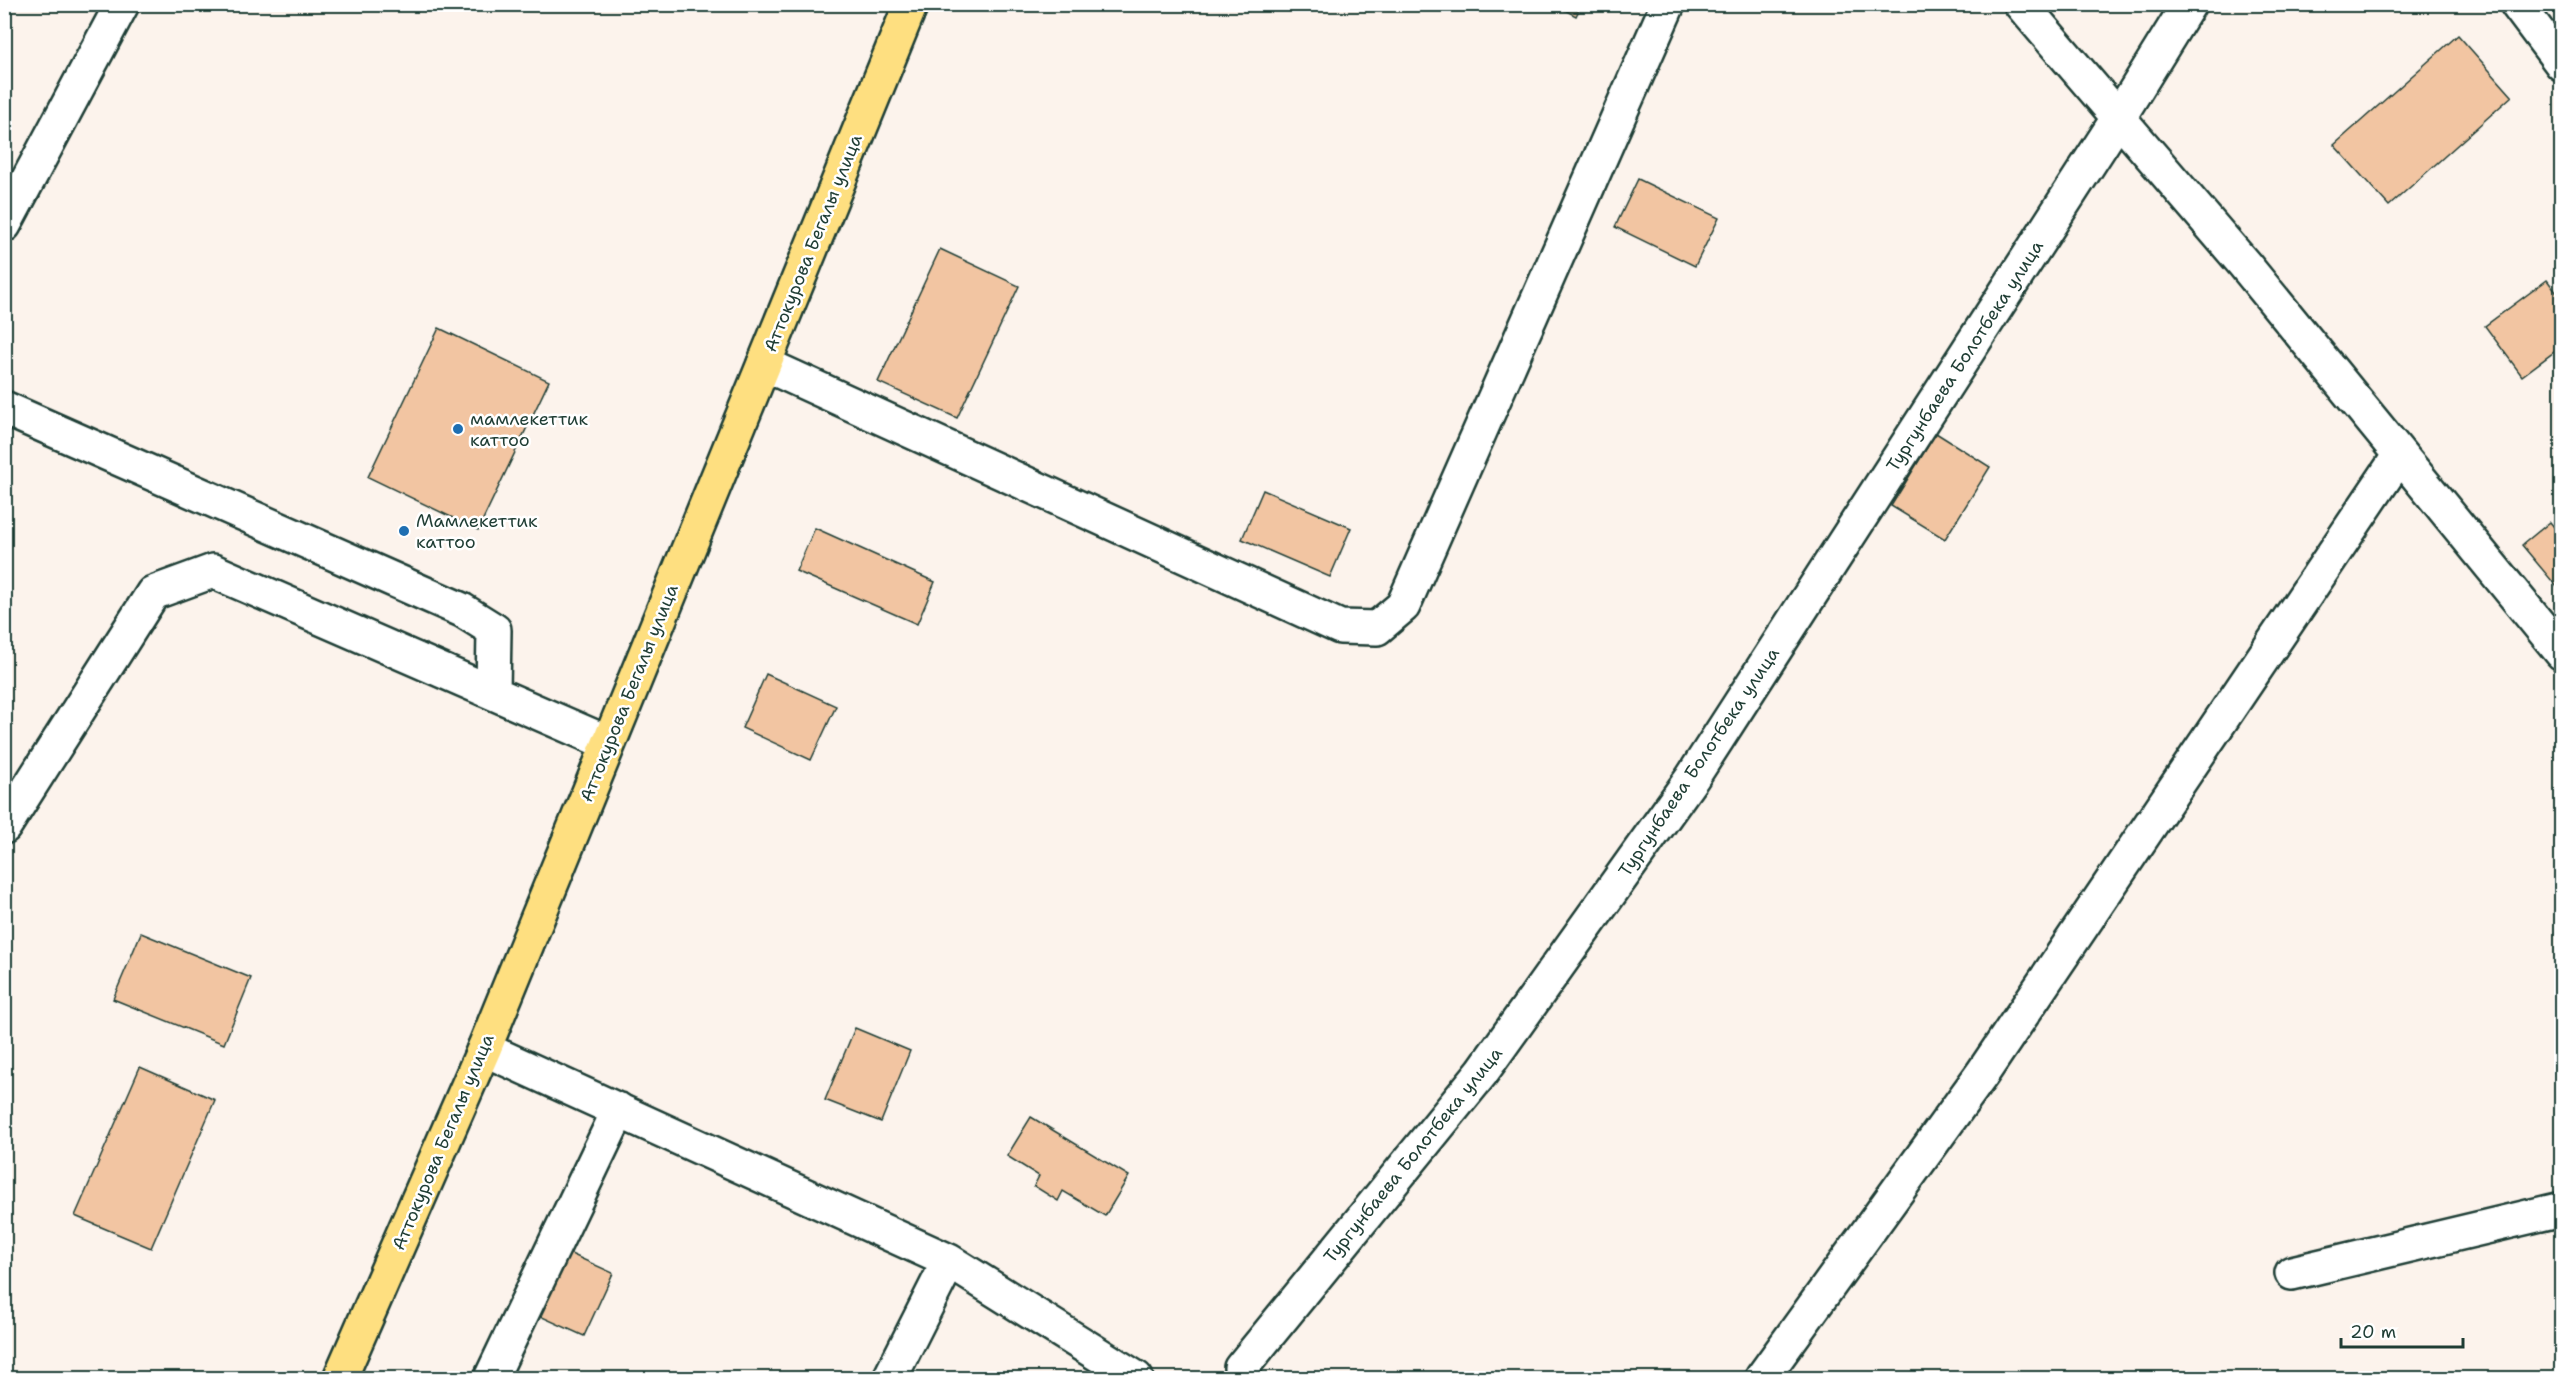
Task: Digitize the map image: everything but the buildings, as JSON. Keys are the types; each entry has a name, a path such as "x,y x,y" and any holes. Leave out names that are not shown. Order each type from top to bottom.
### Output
{"main road":[{"name":"Аттокурова Бегалы улица","path":"340,1378 484,1049 911,4"}],"street":[{"path":"4,225 122,4"},
{"path":"764,364 1340,627 1377,628 1403,606 1668,4"},
{"path":"2021,4 2245,264 2562,653"},
{"name":"Тургунбаева Болотбека улица","path":"1242,1378 1242,1368 1482,1072 1692,778 2119,117 2189,4"},
{"path":"2517,4 2562,64"},
{"path":"4,408 462,610 494,630 493,692"},
{"path":"1762,1378 1982,1074 2400,455"},
{"path":"4,826 153,593 213,571 608,743"},
{"path":"484,1049 949,1261 1136,1378"},
{"path":"491,1378 619,1110"},
{"path":"2292,1273 2562,1209"},
{"path":"890,1378 949,1261"}],"place":[{"name":"мамлекеттик каттоо","path":"458,429"},
{"name":"Мамлекеттик каттоо","path":"404,531"}]}
